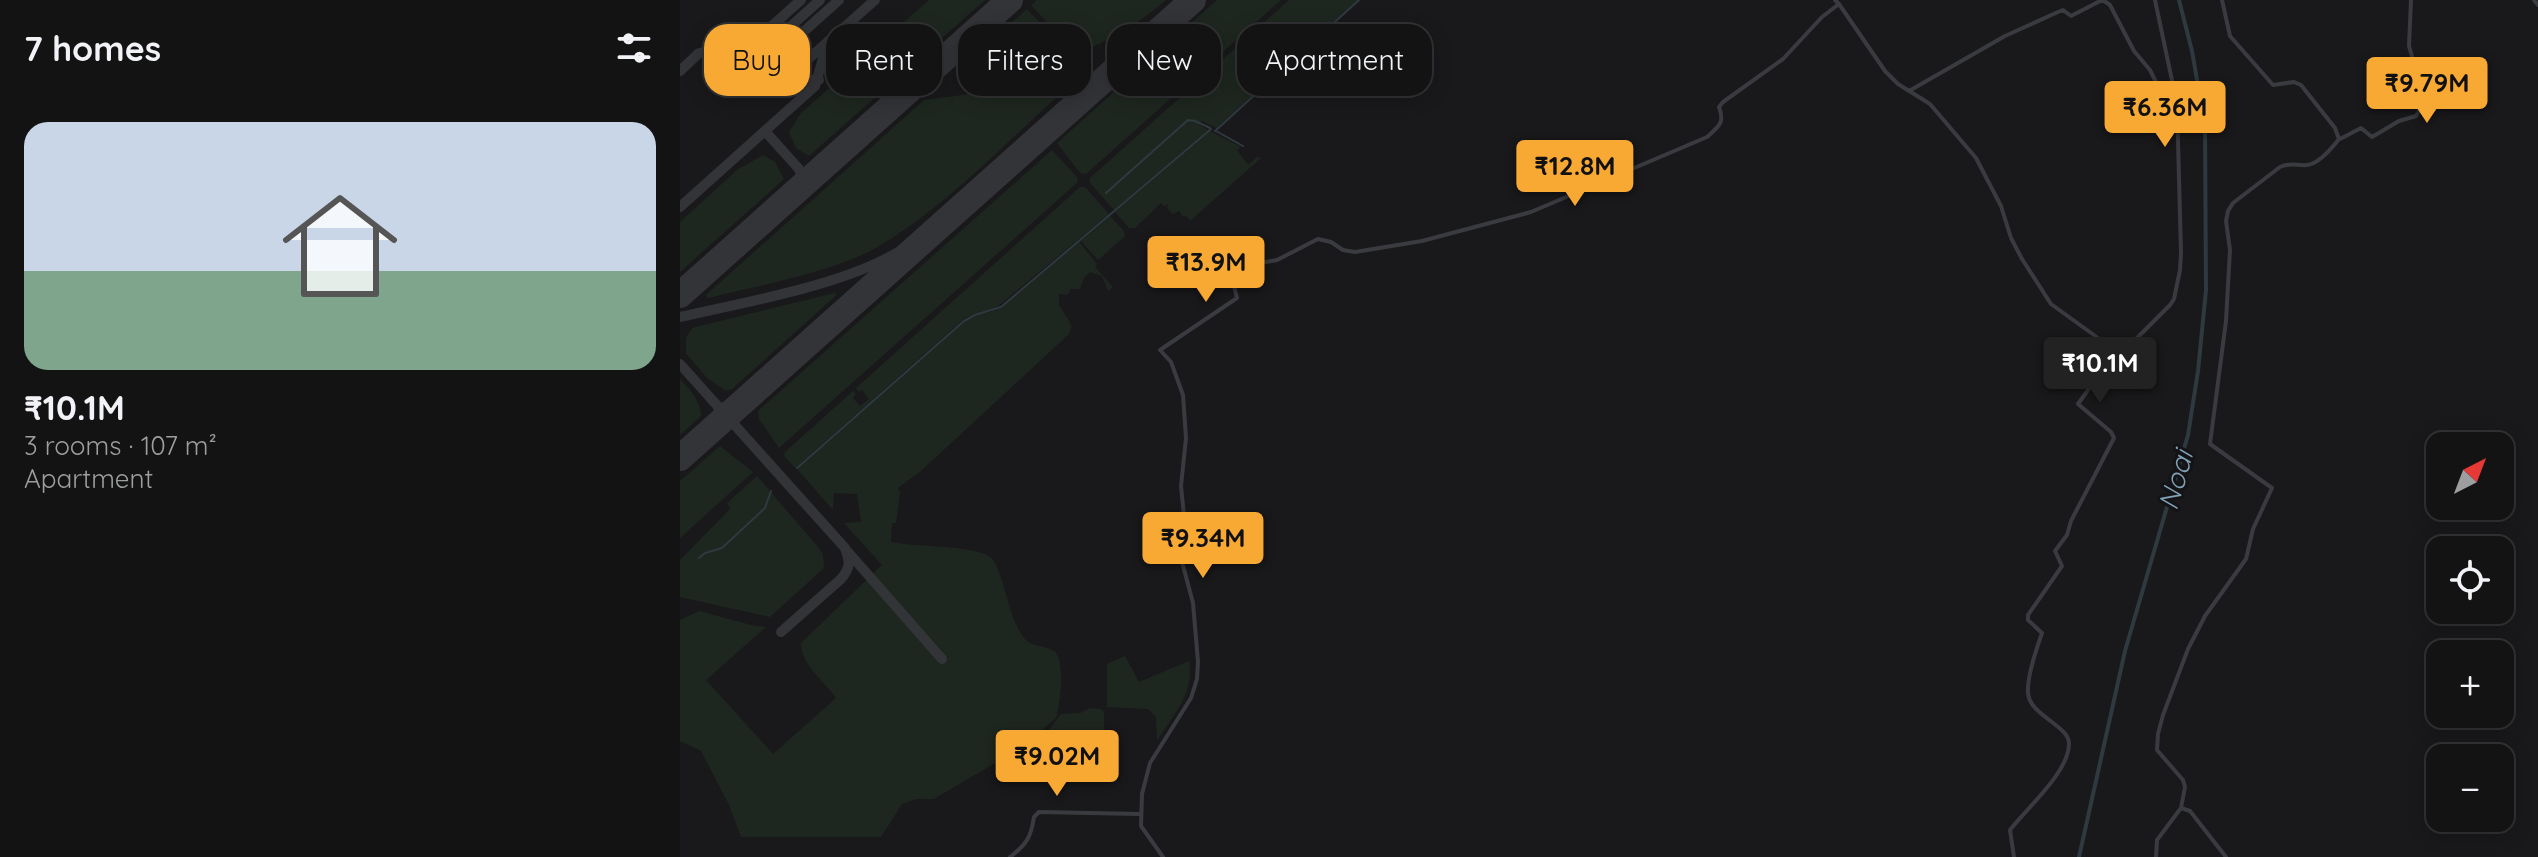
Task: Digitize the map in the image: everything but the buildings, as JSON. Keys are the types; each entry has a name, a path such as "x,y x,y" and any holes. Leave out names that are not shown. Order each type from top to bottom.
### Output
{"street":[{"path":"1909,91 2005,36 2063,10 2071,16 2103,0 2110,5 2134,51 2157,84 2174,85"},
{"path":"2014,857 2010,830 2058,772 2067,757 2070,743 2067,736 2030,700 2028,693 2035,651 2042,633 2028,620 2028,615 2062,566 2055,551 2067,535 2071,521 2114,438 2078,404 2116,351 2127,348 2170,305 2180,270 2179,143 2174,85 2155,0"},
{"path":"2222,0 2230,36 2273,85 2294,82 2301,85 2335,128 2339,139"},
{"path":"2156,857 2157,840 2181,808 2185,787 2183,780 2157,750 2158,734 2193,637 2246,559 2253,529 2272,488 2210,444 2226,321 2230,250 2228,211 2233,203 2280,167 2289,163 2310,165 2317,162 2339,139 2345,139 2361,128 2372,137 2399,121 2416,116 2425,101 2409,46 2411,0"},
{"path":"2534,0 2538,5"},
{"path":"1163,857 1141,826 1140,814 1150,763 1191,698 1198,662 1193,603 1180,544 1185,526 1181,486 1186,438 1183,395 1171,362 1160,350 1237,298 1224,247 1265,263 1323,238 1343,250 1355,252 1422,241 1531,212 1707,137 1722,123 1719,107 1723,102 1783,59 1837,2 1885,71 1930,104 1976,158 2001,206 2011,238 2051,304 2116,351"},
{"path":"2181,808 2190,811 2226,857"},
{"path":"1010,857 1033,834 1034,817 1039,812 1140,814"}],"shaded area":[{"path":"929,0 985,0 942,38 942,24 902,24"},
{"path":"1037,0 1166,0 1134,24 1107,24 1107,40 1091,47 1091,24 1049,24 1031,5"},
{"path":"1217,0 1281,0 1254,24 1237,24 1237,39 1221,54 1221,24 1190,24"},
{"path":"1289,0 1358,0 1331,24 1262,24"},
{"path":"1027,9 1041,24 1010,24"},
{"path":"1237,47 1237,96 1252,96 1216,128 1202,121 1198,124 1208,130 1114,210 1090,183 1090,178 1182,96 1221,96 1221,61"},
{"path":"826,91 826,96 877,96 809,156 796,148 789,132 801,113"},
{"path":"958,96 1057,96 968,179 921,218 872,250 835,266 708,298 706,295 924,100"},
{"path":"1110,96 1173,96 1086,174 1080,173 1057,143"},
{"path":"1210,131 1241,147 1237,150 1248,165 1257,157 1261,158 1190,221 1179,211 1173,214 1167,208 1168,204 1164,206 1161,203 1135,228 1129,228 1115,212"},
{"path":"1052,150 1078,182 779,448 759,419 758,411"},
{"path":"763,155 775,162 784,179 680,272 680,222 737,170"},
{"path":"1080,187 1085,187 1109,214 997,307 965,318 795,468 784,456 785,452 853,391 856,394 853,398 860,406 869,399 856,388"},
{"path":"1110,216 1125,236 1098,260 1081,241"},
{"path":"1079,242 1113,287 1108,291 1102,276 1090,272 1080,289 1071,289 1067,295 1059,294 1059,305 1072,326 1069,334 921,471 898,488 896,523 892,523 891,542 973,551 992,558 1022,635 1029,642 1050,649 1058,656 1061,683 1056,718 1024,746 934,799 916,799 902,804 881,837 741,837 729,805 701,751 680,741 680,620 699,611 766,627 706,680 773,754 836,698 809,666 801,643 882,565 844,523 861,522 857,494 834,493 833,510 797,469 969,318 1000,309"},
{"path":"834,293 837,295 732,389 726,391 707,378 686,353 686,338 692,328"},
{"path":"680,379 697,401 701,416 680,435"},
{"path":"720,446 753,472 680,538 680,481"},
{"path":"757,476 818,547 823,554 824,568 770,617 680,597 680,560 730,509 727,503"},
{"path":"1125,656 1139,682 1189,661 1186,694 1157,741 1156,717 1148,709 1107,707 1107,664"},
{"path":"1090,708 1104,712 1104,760 1099,773 1076,773 1054,757 1025,755 1026,750 1049,730 1061,714 1080,713"}],"waterway":[{"path":"1215,131 1359,0"},
{"name":"Noai","path":"2079,857 2125,651 2188,435 2198,371 2206,290 2205,126 2192,51 2179,0"},
{"path":"1106,193 1188,120 1210,128"},
{"path":"797,468 964,321 1001,307 1211,129"},
{"path":"1216,131 1243,146"},
{"path":"699,558 722,548 765,508 771,491"}],"taxiway":[{"path":"774,24 801,0"},
{"path":"793,24 820,0"},
{"path":"810,26 839,0"},
{"path":"810,58 875,0"},
{"path":"680,207 815,86 826,48"},
{"path":"680,71 699,53 712,50 819,80"},
{"path":"765,131 799,169 804,182 799,189"},
{"path":"800,171 811,176 818,172"},
{"path":"680,317 780,294 855,272 910,245 960,208"},
{"path":"680,364 845,548 849,564 841,579 781,632"},
{"path":"719,407 733,408 745,400"},
{"path":"710,431 720,416 718,408"},
{"path":"848,552 942,659"}],"runway":[{"path":"680,295 1010,0"},
{"path":"680,458 1193,0"}]}
